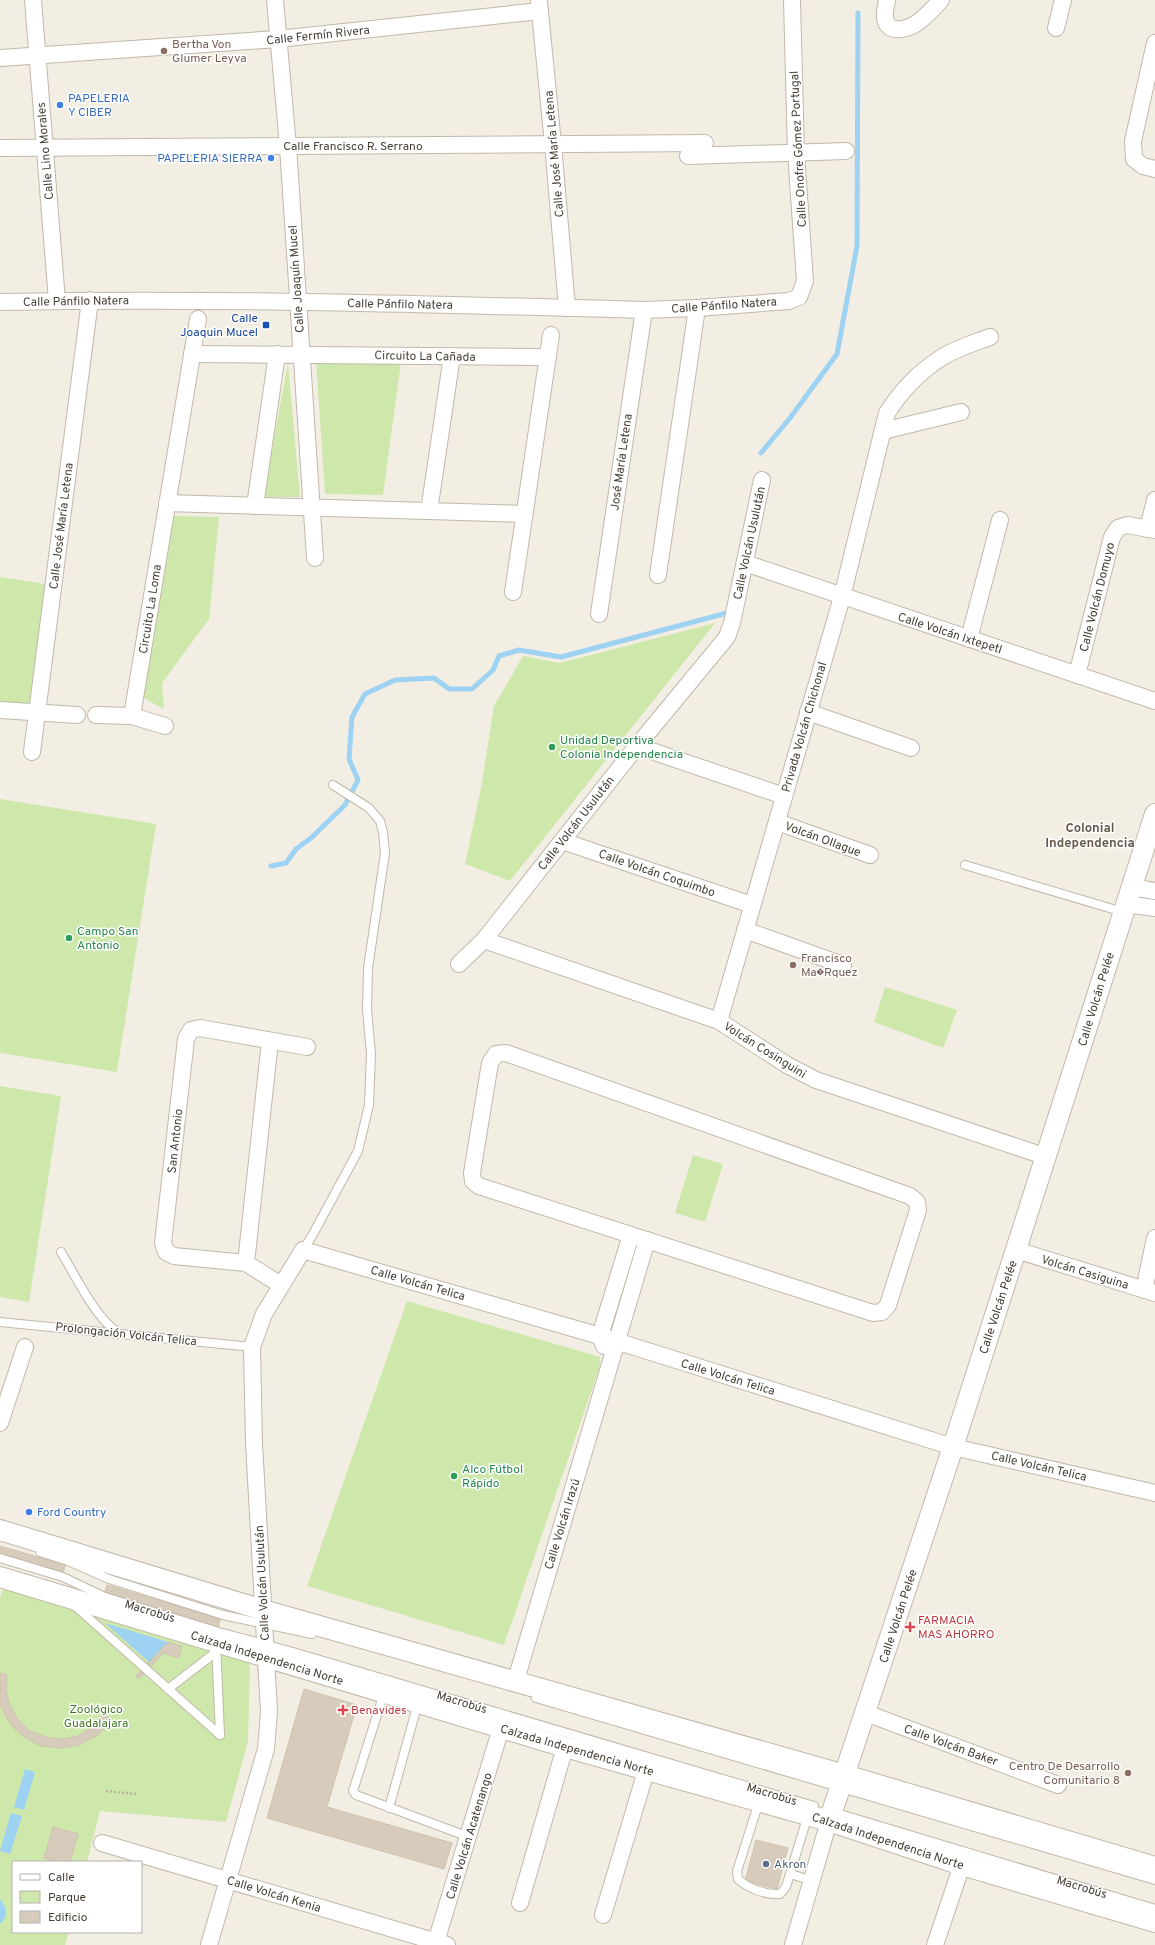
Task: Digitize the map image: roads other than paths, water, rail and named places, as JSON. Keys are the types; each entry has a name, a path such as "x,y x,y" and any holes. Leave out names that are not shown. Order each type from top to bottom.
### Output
{"street":[{"name":"Calle Lino Morales","path":"33,0 57,301"},
{"name":"Calle Joaquín Mucel","path":"275,0 288,146 315,558"},
{"name":"Calle Onofre Gómez Portugal","path":"792,0 796,152 805,281 799,297"},
{"path":"887,0 884,16 886,23 892,28 901,29 910,27 921,20 941,0"},
{"path":"1056,28 1063,0"},
{"name":"Calle Fermín Rivera","path":"0,58 37,54 278,39 539,5"},
{"name":"Calle José María Letena","path":"539,5 567,308"},
{"path":"1155,43 1133,141 1134,159 1143,166 1155,168"},
{"name":"Calle Francisco R. Serrano","path":"0,148 705,143"},
{"path":"688,156 846,151"},
{"name":"Calle Pánfilo Natera","path":"0,302 90,300 298,301 644,310 697,308 788,301 799,297"},
{"name":"Calle José María Letena","path":"32,752 90,300"},
{"path":"658,576 697,308"},
{"name":"José María Letena","path":"599,614 644,310"},
{"name":"Circuito La Loma","path":"132,716 198,319"},
{"path":"513,592 551,335"},
{"name":"Privada Volcán Chichonal","path":"719,1022 842,597 887,413 897,398 916,378 942,357 990,337"},
{"path":"192,354 302,355"},
{"path":"255,506 277,354"},
{"name":"Circuito La Cañada","path":"302,355 548,357"},
{"path":"429,511 452,356"},
{"path":"883,431 961,412"},
{"name":"Calle Volcán Usulután","path":"459,964 484,940 637,746 726,637 732,623 762,480"},
{"name":"Calle Volcán Domuyo","path":"1077,675 1112,537 1118,528 1127,525 1152,529 1155,500"},
{"path":"167,503 524,514"},
{"path":"969,639 1000,520"},
{"name":"Calle Volcán Ixtepetl","path":"745,563 842,597 1155,700"},
{"path":"0,710 77,715"},
{"path":"808,712 911,748"},
{"path":"96,715 132,716 165,726"},
{"path":"637,746 784,796"},
{"name":"Calle Volcán Pelée","path":"837,1799 954,1447 1155,814"},
{"name":"Volcán Ollague","path":"776,822 870,855"},
{"name":"Calle Volcán Coquimbo","path":"562,841 752,905"},
{"path":"1127,901 1155,891"},
{"path":"1127,901 1155,908"},
{"path":"745,930 842,965"},
{"name":"Volcán Cosinguini","path":"484,940 719,1022 787,1065 816,1080 1047,1157"},
{"name":"San Antonio","path":"281,1284 246,1263 174,1256 166,1252 163,1243 186,1039 191,1030 200,1028 307,1048"},
{"path":"246,1263 270,1041"},
{"path":"506,1053 910,1196 917,1202 918,1210 895,1283 888,1305 882,1312 873,1313 647,1240 479,1186 473,1181 472,1173 490,1063 496,1054 506,1053"},
{"path":"610,1365 600,1336 631,1235"},
{"path":"1149,1292 1155,1238"},
{"name":"Calle Volcán Irazú","path":"522,1689 610,1365 647,1240"},
{"name":"Calle Volcán Usulután","path":"209,1945 266,1749 269,1712 254,1443 252,1347 264,1314 281,1284 304,1250"},
{"name":"Calle Volcán Telica","path":"304,1250 600,1336 954,1447 1155,1493"},
{"name":"Volcán Casiguina","path":"1016,1250 1149,1292"},
{"path":"623,1258 641,1264"},
{"path":"0,1423 25,1348"},
{"name":"Calzada Independencia Norte","path":"0,1530 264,1617 522,1689 837,1799 1155,1867"},
{"name":"Calzada Independencia Norte","path":"0,1577 64,1596 216,1648 266,1652 384,1693 565,1747 808,1816 837,1799"},
{"name":"Calle Volcán Baker","path":"866,1713 1058,1785"},
{"name":"Calle Volcán Acatenango","path":"440,1944 501,1728"},
{"path":"520,1903 565,1747"},
{"path":"603,1915 646,1770"},
{"path":"793,1945 837,1799"},
{"name":"Calzada Independencia Norte","path":"837,1799 962,1865 1155,1922"},
{"name":"Calle Volcán Kenia","path":"102,1843 440,1944"},
{"path":"935,1945 962,1865"}],"lane":[{"path":"304,1250 358,1151 369,1105 371,1054 368,1009 368,968 385,852 383,832 380,821 369,808 334,785"},
{"path":"965,865 1127,901"},
{"path":"61,1252 84,1291 107,1325 119,1332"},
{"name":"Prolongación Volcán Telica","path":"0,1322 119,1332 252,1347"},
{"name":"Macrobús","path":"30,1549 68,1561 109,1580 223,1615 264,1617 384,1653"},
{"name":"Macrobús","path":"0,1558 63,1577 105,1598 266,1652 301,1654 837,1799 1155,1880"},
{"path":"64,1596 220,1735 216,1648"},
{"path":"168,1689 216,1648"},
{"path":"384,1693 353,1791 360,1798 469,1837"},
{"path":"389,1808 418,1703"},
{"name":"Macrobús","path":"837,1799 1155,1909"},
{"path":"759,1802 737,1870 738,1880 744,1885 771,1895 780,1894 786,1887 808,1816"},
{"path":"790,1874 812,1882"}],"water":[{"path":"105,1623 168,1642 149,1662"},
{"path":"25,1769 35,1772 24,1810 14,1807"},
{"path":"11,1813 22,1816 10,1854 0,1851"},
{"path":"0,1899 6,1912 3,1921 0,1924"}],"waterway":[{"path":"761,453 790,418 837,354 857,246 858,13"},
{"path":"271,866 286,863 296,849 311,838 345,805 358,780 349,759 352,717 365,694 395,680 434,678 449,689 472,689 493,670 499,656 519,650 561,657 727,613"}],"place":[{"name":"Bertha Von Glumer Leyva","path":"164,51"},
{"name":"PAPELERIA Y CIBER","path":"60,105"},
{"name":"PAPELERIA SIERRA","path":"271,158"},
{"name":"Calle Joaquin Mucel","path":"266,325"},
{"name":"Unidad Deportiva Colonia Independencia","path":"552,747"},
{"name":"Campo San Antonio","path":"69,938"},
{"name":"Francisco Ma�Rquez","path":"793,965"},
{"name":"Alco Fútbol Rápido","path":"454,1476"},
{"name":"Ford Country","path":"29,1512"},
{"name":"FARMACIA MAS AHORRO","path":"910,1627"},
{"name":"Benavides","path":"343,1710"},
{"name":"Centro De Desarrollo Comunitario 8","path":"1128,1773"},
{"name":"Akron","path":"766,1864"}],"district":[{"name":"Colonial Independencia","path":"1090,834"}],"park label":[{"name":"Zoológico Guadalajara","path":"96,1716"}]}
